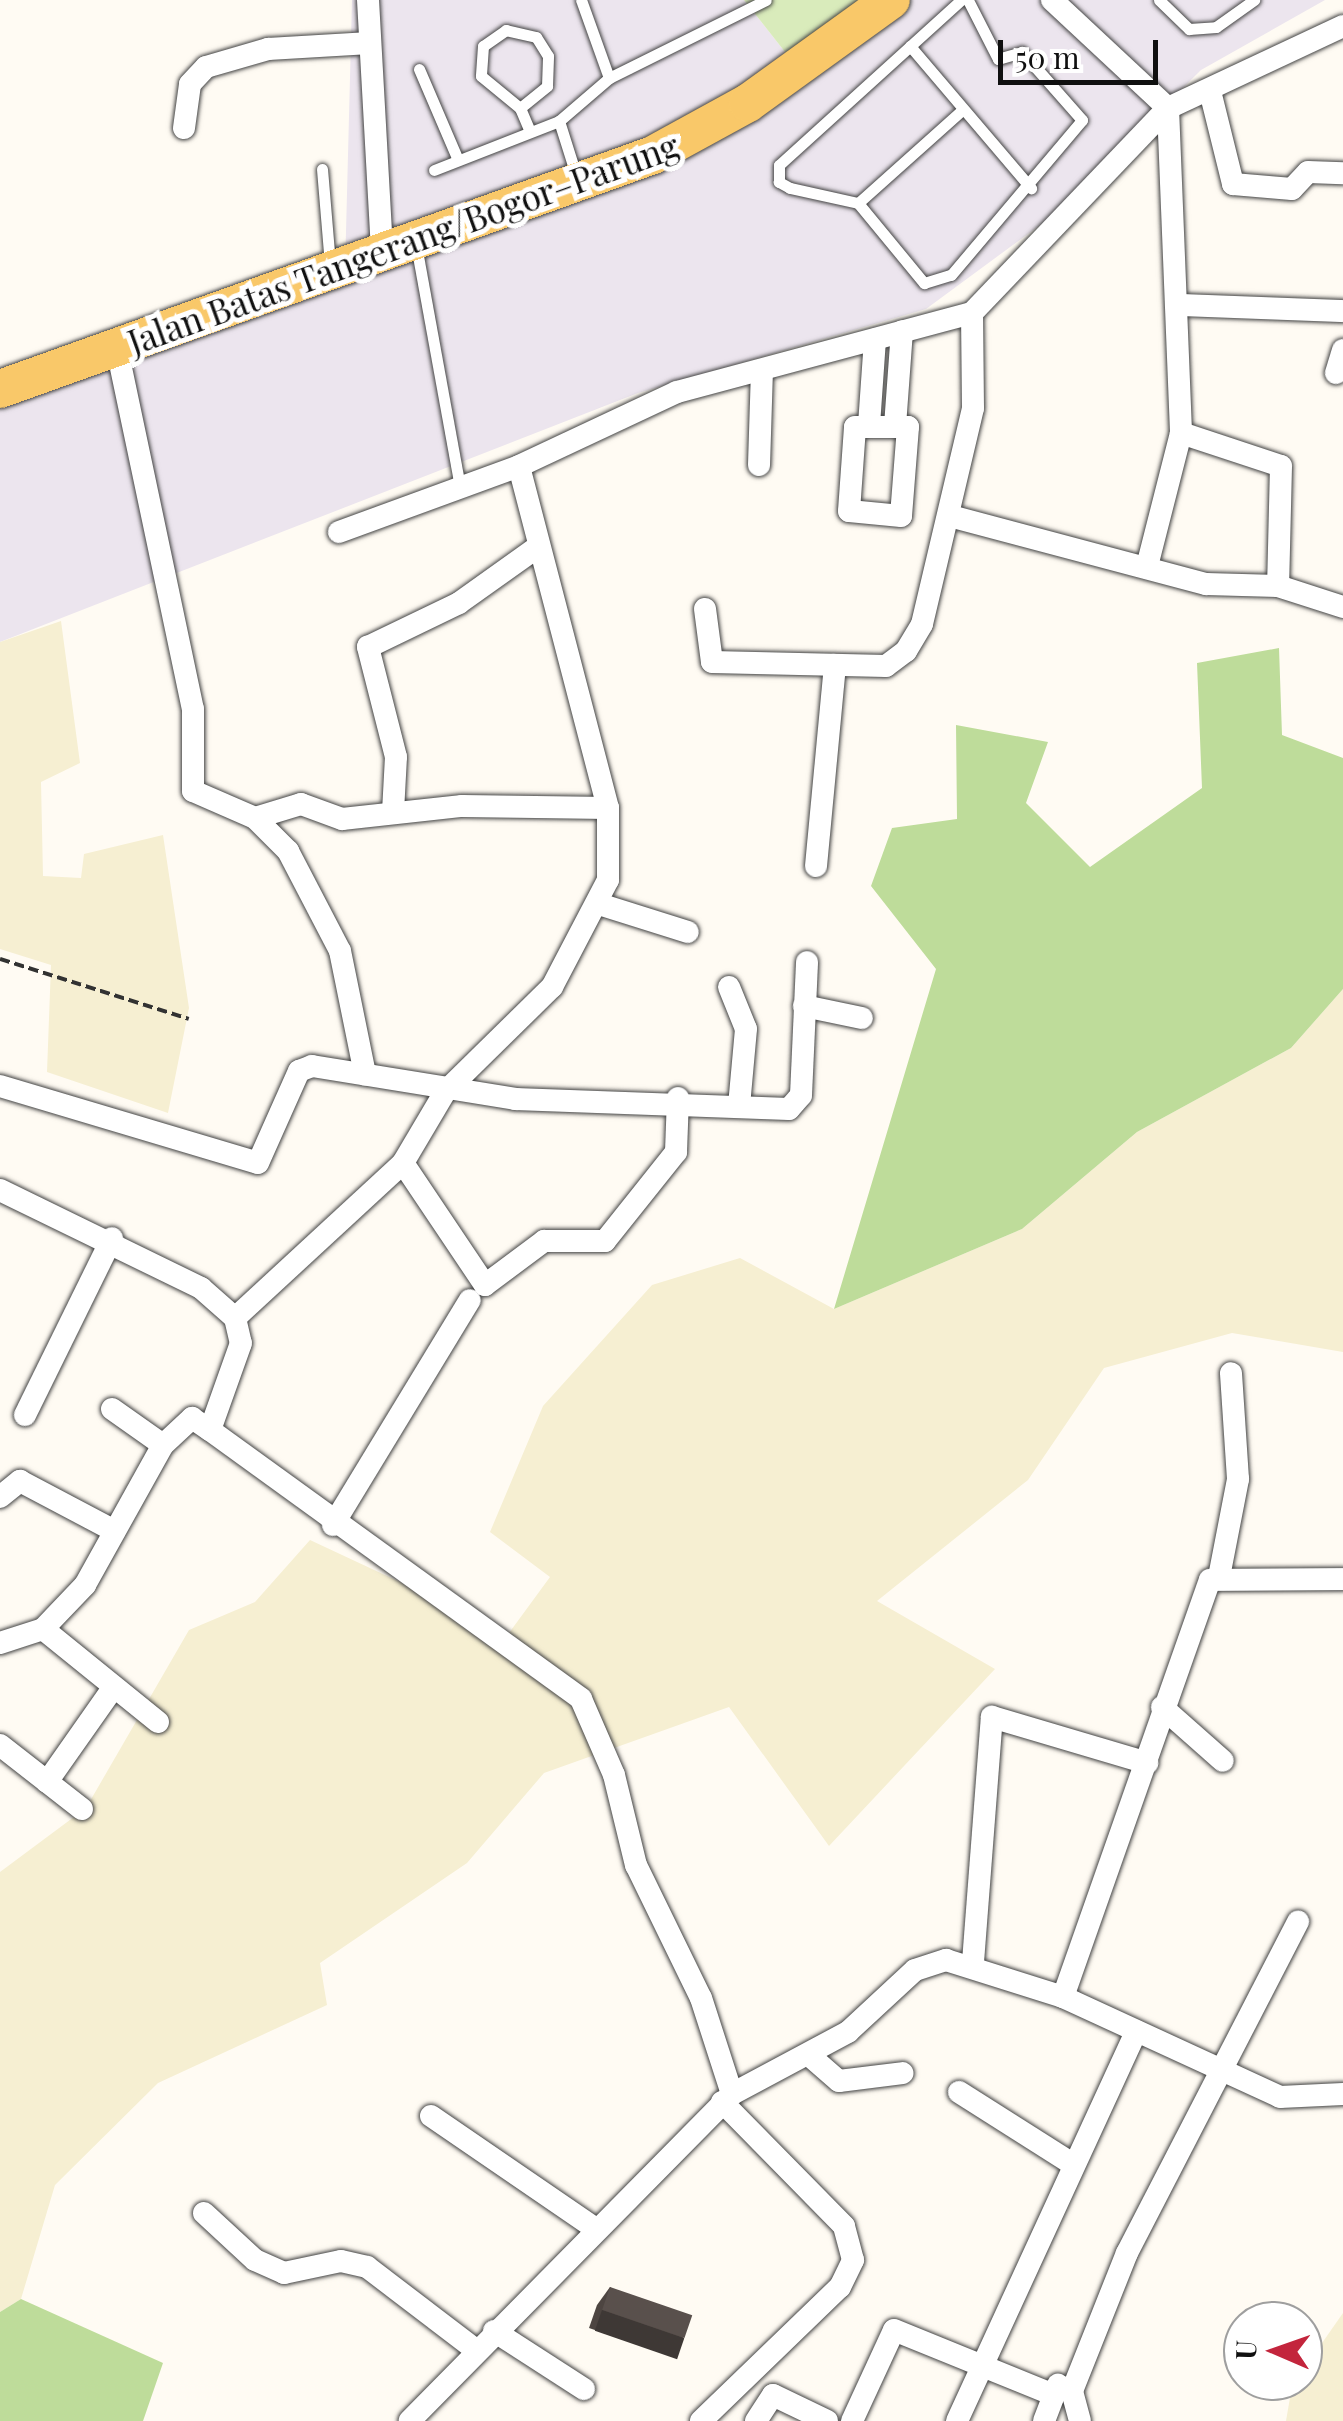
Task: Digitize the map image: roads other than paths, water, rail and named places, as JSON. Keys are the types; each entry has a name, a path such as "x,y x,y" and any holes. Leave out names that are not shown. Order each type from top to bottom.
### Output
{"main road":[{"name":"Jalan Batas Tangerang/Bogor–Parung","path":"0,389 330,274 696,134 891,0"}],"street":[{"path":"368,0 370,42 399,247"},
{"path":"1052,0 1168,108 1179,305 1181,433 1148,562"},
{"path":"339,532 519,466 624,412 972,312 1168,108 1343,26"},
{"path":"184,128 190,84 206,67 250,52 370,42"},
{"path":"1210,91 1233,184 1292,188 1308,172 1343,173"},
{"path":"1179,305 1343,311"},
{"path":"704,609 709,661 886,666 912,644 950,516 979,365 972,312"},
{"path":"895,426 902,331"},
{"path":"869,425 875,339"},
{"path":"118,349 193,709 194,791 254,818 288,850 326,917 365,1074"},
{"path":"1336,373 1343,350"},
{"path":"759,465 762,371"},
{"path":"895,426 908,427 898,517 849,511 854,428 895,426"},
{"path":"1181,433 1282,466 1278,586"},
{"path":"235,1318 403,1162 444,1092 552,987 599,904 608,808 519,466"},
{"path":"950,516 1148,562 1206,584 1278,586 1343,607"},
{"path":"393,812 396,757 368,647 460,603 539,546"},
{"path":"816,866 835,664"},
{"path":"254,818 301,804 342,819 393,812 608,808"},
{"path":"599,904 688,932"},
{"path":"0,1086 258,1163 304,1067 365,1074 444,1092 678,1098 739,1106 796,1104 807,962"},
{"path":"729,987 746,1029 739,1106"},
{"path":"804,1006 862,1018"},
{"path":"403,1162 485,1285 544,1241 605,1241 676,1152 678,1098"},
{"path":"0,1190 182,1272 235,1318 240,1350 210,1430"},
{"path":"25,1415 112,1238"},
{"path":"333,1524 470,1300"},
{"path":"1220,1578 1238,1479 1232,1373"},
{"path":"112,1409 163,1445"},
{"path":"0,1644 43,1628 84,1585 163,1445 192,1418 333,1524 581,1699 614,1775 636,1865 701,1998 727,2098 844,2226 854,2260 840,2287 701,2421"},
{"path":"0,1497 20,1481 115,1531"},
{"path":"1063,1997 1146,1764 1162,1707 1210,1580 1343,1579"},
{"path":"43,1628 158,1722"},
{"path":"47,1782 113,1688"},
{"path":"1162,1707 1223,1761"},
{"path":"972,1962 992,1717 1146,1764"},
{"path":"0,1745 82,1808"},
{"path":"1080,2421 1072,2391 1127,2253 1228,2066 1298,1922"},
{"path":"410,2421 593,2227 727,2098 810,2056 915,1970 972,1962 1228,2066 1280,2097 1343,2094"},
{"path":"957,2421 1072,2163 1136,2031"},
{"path":"810,2056 838,2081 904,2073"},
{"path":"959,2092 1072,2163"},
{"path":"431,2116 593,2227"},
{"path":"204,2212 255,2260 284,2272 341,2261 367,2267 476,2350"},
{"path":"1044,2421 1095,2294"},
{"path":"852,2421 894,2330 982,2361 1054,2395"},
{"path":"494,2331 584,2389"},
{"path":"756,2421 773,2394 827,2421"}],"lane":[{"path":"580,0 610,78"},
{"path":"434,170 559,121 610,78 766,0"},
{"path":"964,0 998,59 1022,52 1082,120 1031,188 932,284 916,279 858,203 790,188 779,182 779,165 964,0"},
{"path":"1158,0 1190,28 1216,27 1254,0"},
{"path":"520,108 547,86 548,56 536,37 506,30 483,46 481,76 520,108 530,131"},
{"path":"910,46 1031,188"},
{"path":"419,70 458,160"},
{"path":"858,203 961,110"},
{"path":"559,121 578,182"},
{"path":"322,169 330,274"},
{"path":"399,247 460,487"}]}
